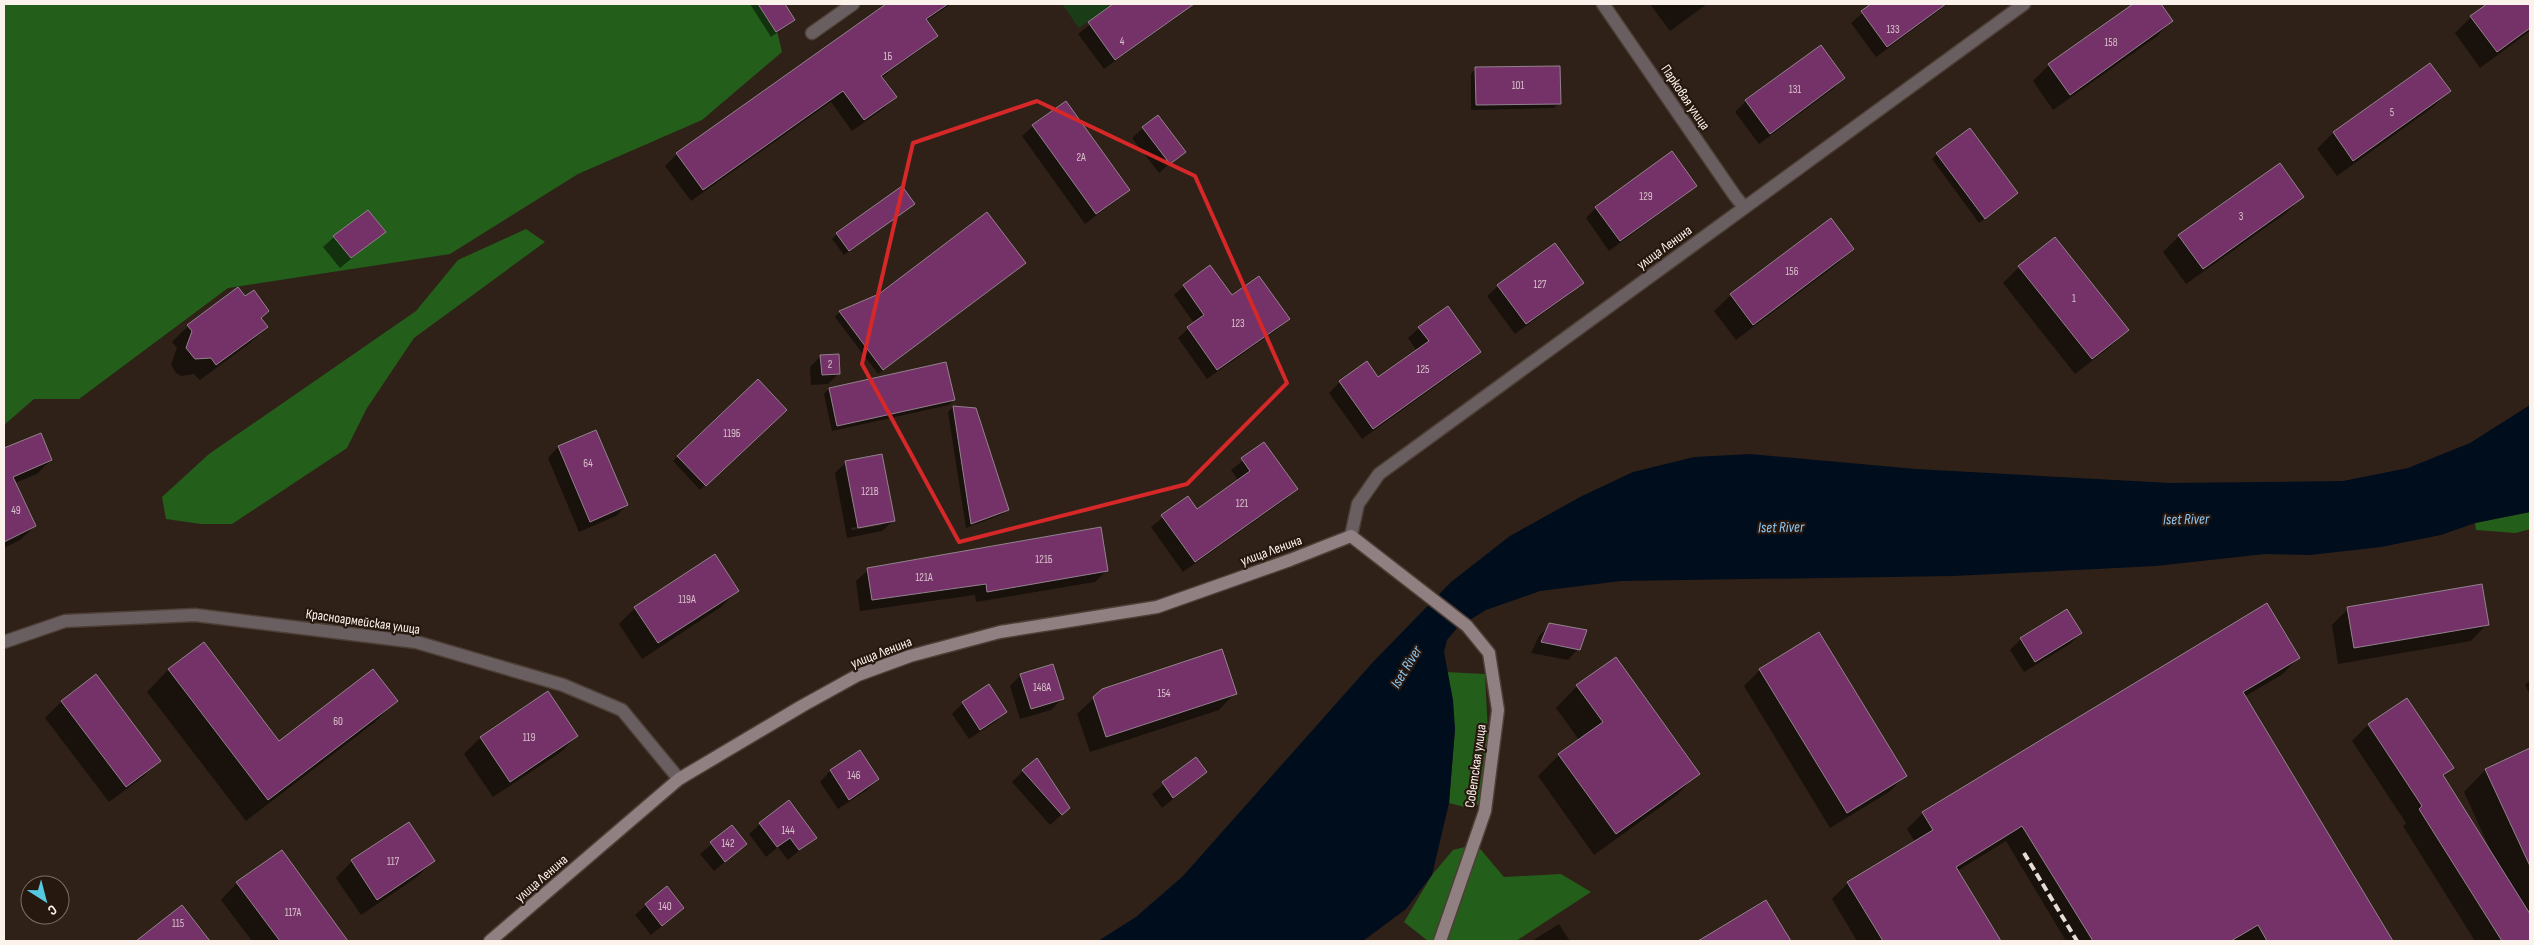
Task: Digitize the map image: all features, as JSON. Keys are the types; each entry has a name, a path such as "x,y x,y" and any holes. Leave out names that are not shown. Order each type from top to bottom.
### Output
{"street":[{"path":"812,33 853,4"},
{"name":"Парковая улица","path":"1603,4 1734,196 1744,206"},
{"name":"улица Ленина","path":"490,941 679,779 858,675 910,656 1000,632 1157,607 1352,536 1358,504 1379,474 1744,206 2024,4"},
{"name":"Советская улица","path":"1352,536 1467,626 1489,652 1498,710 1485,811 1440,941"},
{"name":"Красноармейская улица","path":"4,642 65,621 195,615 416,642 563,685 622,710 679,779"}],"highlighted area":[{"path":"1037,101 1195,176 1287,383 1187,484 959,542 862,364 913,143"}],"green space":[{"path":"4,4 765,4 776,27 782,52 702,120 578,174 450,254 228,288 79,399 34,399 4,425"},
{"path":"1062,4 1113,4 1079,28"},
{"path":"526,229 545,242 414,338 367,408 347,448 232,524 201,524 166,519 162,497 209,454 416,311 458,260"},
{"path":"2530,512 2530,529 2516,533 2476,530 2475,523"},
{"path":"1446,672 1485,674 1491,794 1472,809 1449,803 1455,729"},
{"path":"1476,844 1504,877 1561,874 1591,892 1516,941 1428,941 1404,922 1432,875 1453,850"}],"water":[{"name":"Iset River","path":"2530,405 2530,512 2475,523 2441,535 2381,547 2310,555 2265,554 2156,566 1954,576 1621,581 1540,591 1486,610 1457,628 1447,640 1444,652 1453,700 1455,729 1449,803 1432,875 1406,909 1363,941 1098,941 1136,917 1183,876 1373,662 1451,582 1510,536 1580,497 1633,472 1694,457 1750,454 1916,469 2170,483 2343,481 2408,468 2470,443"}],"building":[{"path":"758,4 785,4 795,20 776,32"},
{"path":"886,4 948,4 926,19 938,36 881,76 897,97 864,120 843,91 703,190 676,153"},
{"path":"1113,4 1194,4 1115,60 1088,22"},
{"path":"1871,4 1946,4 1887,47 1861,11"},
{"path":"2133,4 2161,4 2173,21 2070,95 2048,64"},
{"path":"2487,4 2530,4 2530,28 2497,52 2470,16"},
{"path":"1821,45 1845,78 1770,134 1745,100"},
{"path":"2430,63 2451,91 2353,161 2333,132"},
{"path":"1560,66 1561,104 1476,105 1475,67"},
{"path":"1066,101 1130,190 1096,214 1032,125"},
{"path":"1158,115 1186,152 1170,164 1142,127"},
{"path":"1970,128 2018,193 1985,219 1936,153"},
{"path":"1672,151 1697,186 1620,241 1595,207"},
{"path":"2280,163 2304,197 2203,269 2178,235"},
{"path":"902,186 915,204 849,251 836,233"},
{"path":"368,210 386,232 351,258 333,236"},
{"path":"987,212 1026,263 883,370 839,311 879,294"},
{"path":"1831,218 1854,249 1753,325 1730,294"},
{"path":"2055,237 2129,330 2092,359 2018,266"},
{"path":"1555,243 1584,283 1526,324 1497,285"},
{"path":"1210,265 1232,295 1259,276 1290,319 1217,370 1187,327 1204,315 1183,285"},
{"path":"238,287 245,296 254,290 269,311 261,318 268,327 216,365 211,358 195,359 186,348 192,331 187,325"},
{"path":"1448,306 1481,352 1373,429 1339,381 1367,361 1378,377 1429,341 1418,327"},
{"path":"839,354 840,374 822,375 820,355"},
{"path":"946,362 955,400 837,426 829,388"},
{"path":"758,379 787,410 706,486 677,456"},
{"path":"953,406 976,408 1009,510 971,524"},
{"path":"596,430 628,505 590,522 558,446"},
{"path":"41,433 52,460 13,477 36,526 4,542 4,448"},
{"path":"1264,442 1298,489 1195,562 1161,515 1188,496 1197,509 1250,471 1241,458"},
{"path":"882,454 895,521 858,528 845,461"},
{"path":"1101,527 1108,571 987,592 986,584 872,600 867,568"},
{"path":"715,554 739,591 658,643 634,607"},
{"path":"2482,584 2489,625 2354,648 2347,607"},
{"path":"2267,603 2300,658 2243,692 2393,941 2267,941 2258,925 2231,941 2093,941 2022,826 1956,867 2001,941 1883,941 1847,882 1933,830 1922,812"},
{"path":"2067,609 2082,633 2035,662 2020,638"},
{"path":"1549,623 1587,630 1580,650 1541,642"},
{"path":"1819,632 1907,776 1847,813 1759,669"},
{"path":"204,642 279,741 373,669 398,701 268,800 168,669"},
{"path":"1222,649 1237,694 1106,737 1093,697 1102,689"},
{"path":"1616,657 1700,774 1616,834 1558,754 1603,722 1576,685"},
{"path":"1053,664 1064,699 1031,709 1020,674"},
{"path":"96,674 161,761 126,787 61,701"},
{"path":"989,684 1007,712 980,730 962,702"},
{"path":"548,691 578,736 510,782 480,737"},
{"path":"2407,698 2454,768 2443,775 2530,914 2530,941 2502,941 2419,809 2422,806 2368,724"},
{"path":"2530,748 2530,866 2485,769"},
{"path":"860,750 879,779 849,800 830,770"},
{"path":"1196,757 1207,772 1173,798 1162,782"},
{"path":"1037,758 1070,808 1062,815 1022,770"},
{"path":"789,800 817,838 799,850 790,838 777,847 759,823"},
{"path":"409,822 435,861 377,900 351,860"},
{"path":"732,825 747,844 725,862 710,842"},
{"path":"282,850 348,941 280,941 236,882"},
{"path":"667,886 684,908 662,926 645,904"},
{"path":"1766,900 1791,941 1698,941"},
{"path":"182,905 210,941 136,941"}],"railway":[{"path":"2024,853 2077,941"}]}
